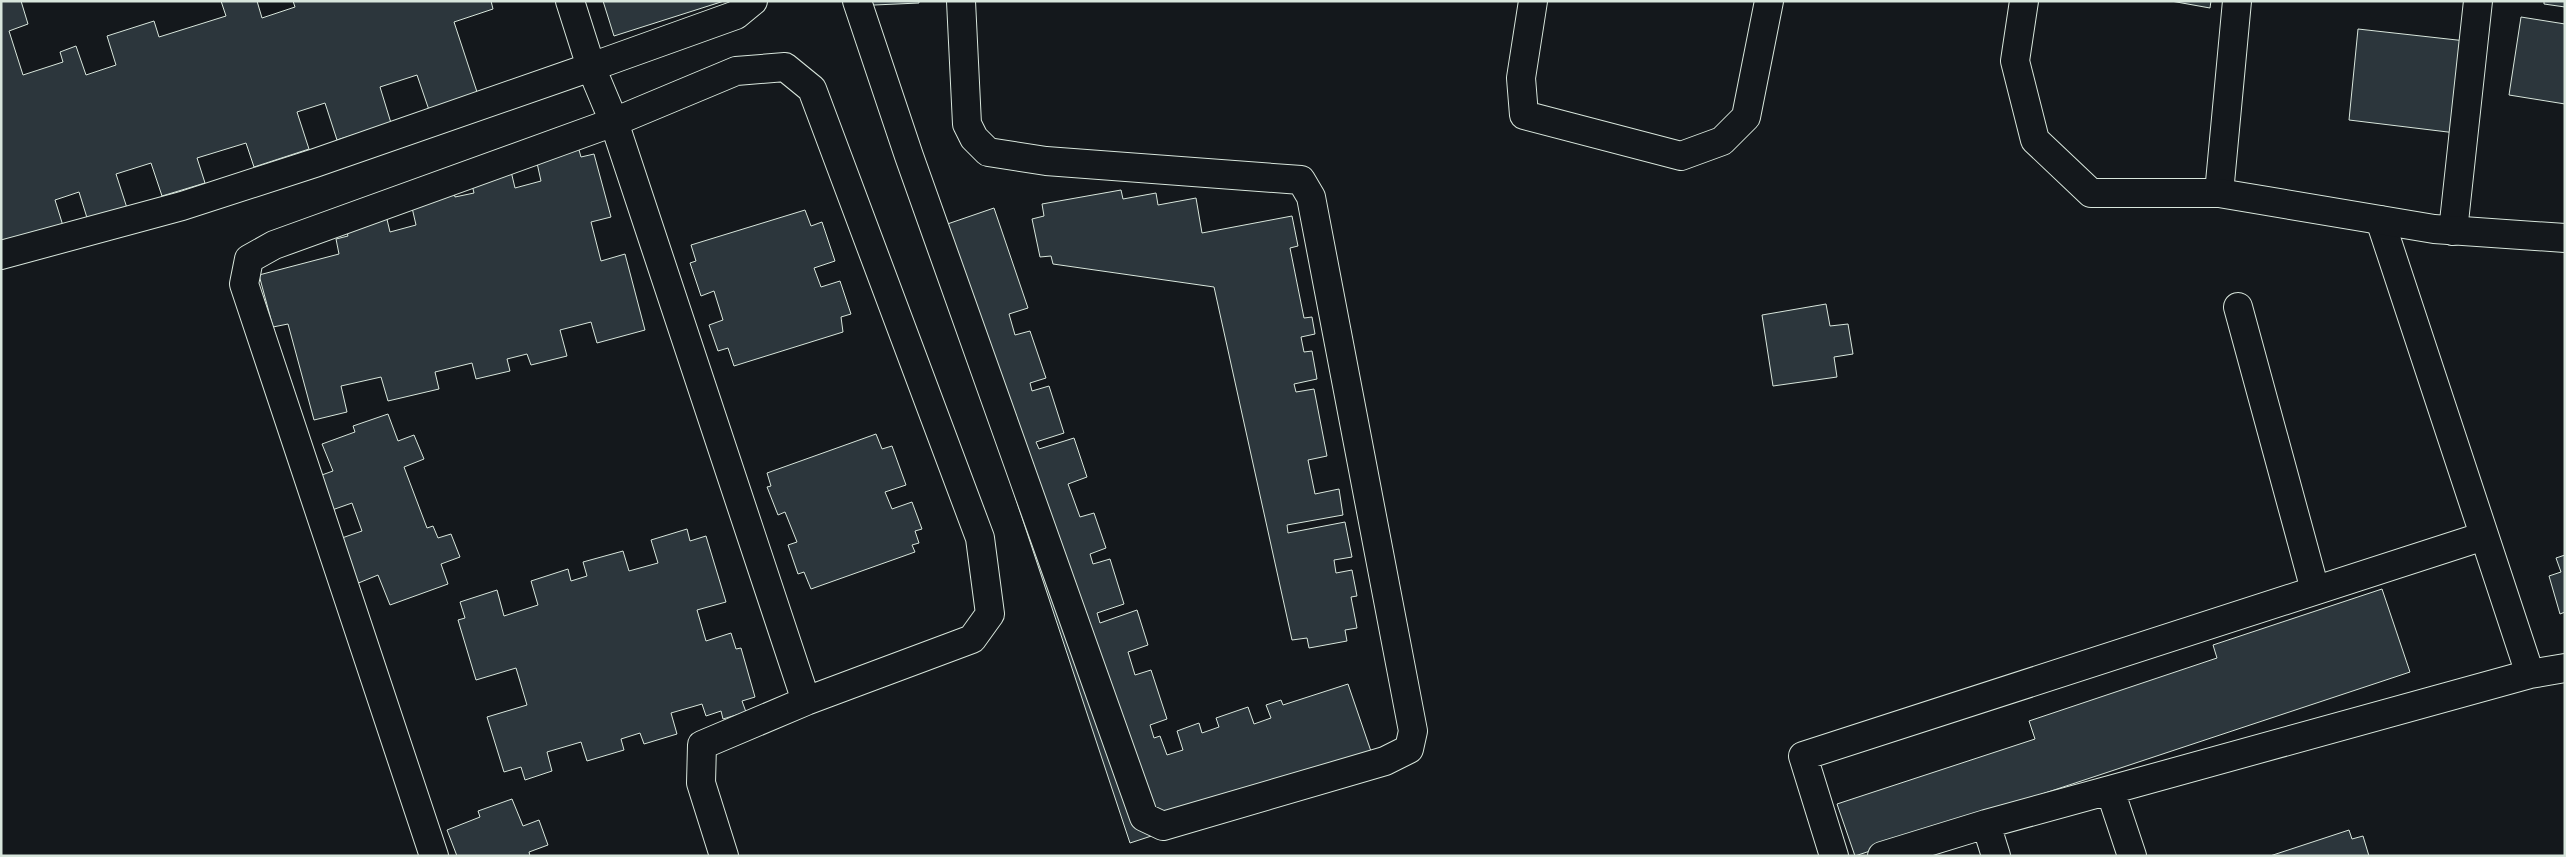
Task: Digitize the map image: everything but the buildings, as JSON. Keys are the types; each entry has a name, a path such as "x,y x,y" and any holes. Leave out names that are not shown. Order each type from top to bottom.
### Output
{"street":[{"path":"570,1 591,67 614,122 806,701"},
{"path":"1,254 210,197 324,160 736,15 753,1"},
{"path":"857,1 909,156 1144,817 1163,826 1385,761 1408,749 1413,731 1311,197 1301,180 1046,161 988,152 980,145 967,124 961,1"},
{"path":"1533,1 1521,78 1524,115 1681,156 1722,141 1746,117 1769,1"},
{"path":"2024,1 2015,61 2035,140 2091,193 2219,193 2453,231 2565,238"},
{"path":"2219,193 2237,1"},
{"path":"2453,231 2478,1"},
{"path":"434,856 244,284 249,259 274,245 614,122 736,71 785,67 812,89 980,538 990,614 972,639 806,701 702,745 701,783 724,856"},
{"path":"2380,220 2530,674"},
{"path":"2238,306 2315,590"},
{"path":"1834,856 1803,756 2484,536"},
{"path":"1882,856 1986,824 2530,674 2565,669"},
{"path":"2110,790 2132,856"},
{"path":"1986,824 1996,856"}]}
